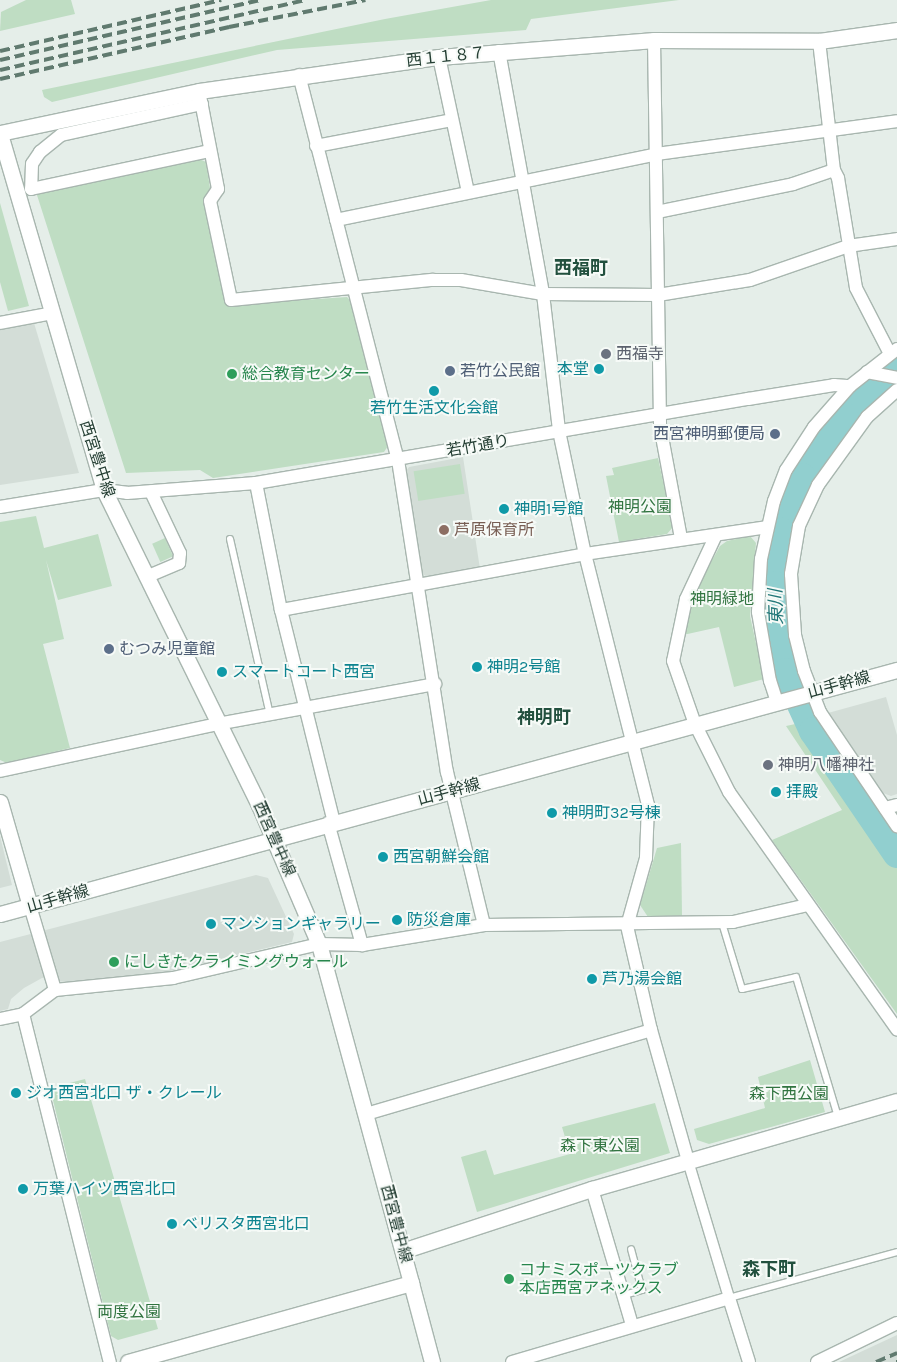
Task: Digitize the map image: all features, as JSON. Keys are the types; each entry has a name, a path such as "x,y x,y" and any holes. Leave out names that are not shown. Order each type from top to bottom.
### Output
{"street":[{"name":"西１１８７","path":"0,134 200,98 299,75 438,57 654,40 819,42 897,30"},
{"path":"654,40 660,426 681,538"},
{"path":"781,701 770,680 758,612 758,587 767,527 786,470 814,427 850,386 894,352 856,288 838,178 834,170 819,42"},
{"path":"499,51 521,181 543,294 559,431 585,554 648,805 646,858 627,926 651,1030 688,1161 749,1362"},
{"path":"438,57 468,192"},
{"path":"299,75 398,460 416,586 435,684 452,792 484,925"},
{"path":"210,151 31,189 32,164 40,152 61,135 200,98 218,189 210,201 231,300 461,280 543,294 658,295 750,280 848,246 897,239"},
{"path":"316,146 452,120"},
{"path":"336,220 657,154 897,121"},
{"name":"西宮豊中線","path":"0,134 104,490 273,838 320,944 404,1250 411,1283 128,1362"},
{"path":"657,212 793,184 834,170"},
{"path":"1,319 53,313"},
{"path":"870,372 897,378"},
{"name":"若竹通り","path":"0,507 104,490 127,493 151,492 256,483 398,460 661,413 834,385 850,386"},
{"path":"897,390 867,417 832,461 799,526 791,574 795,635 810,693 820,712 891,806 897,826"},
{"path":"256,483 281,610 362,944"},
{"path":"146,577 178,563 180,553 151,492"},
{"path":"281,610 585,554 681,538 767,527"},
{"path":"716,535 686,599 673,661 694,724 724,784 897,1029"},
{"name":"山手幹線","path":"0,914 331,822 452,792 694,724 897,670"},
{"path":"0,771 217,724 435,684"},
{"path":"0,802 55,990"},
{"path":"0,1019 22,1014 55,990 173,978 320,944 362,944 484,925 627,926 722,922 808,905"},
{"path":"22,1014 110,1362"},
{"path":"366,1114 651,1030"},
{"path":"404,1250 592,1189 897,1102"},
{"path":"592,1189 632,1325"},
{"path":"411,1283 432,1362"},
{"path":"512,1362 632,1325 729,1298"},
{"path":"816,1362 897,1323"}],"lane":[{"path":"230,539 270,715"},
{"path":"722,922 742,990 796,977 838,1118"},
{"path":"624,1295 642,1290 631,1249"},
{"path":"729,1298 897,1252"}],"shaded area":[{"path":"34,323 79,473 0,485 0,330"},
{"name":"芦原保育所","path":"463,457 480,569 430,578 420,573 404,474 409,467"},
{"path":"886,697 897,735 897,794 891,796 883,793 828,713"},
{"path":"0,836 12,885 0,888"},
{"path":"256,875 268,878 294,934 292,942 154,975 64,982 42,978 24,988 11,999 8,1009 0,1011 0,942"},
{"path":"897,1335 897,1362 839,1362"}],"green space":[{"path":"26,0 71,0 75,14 0,31 1,12"},
{"path":"491,0 679,0 531,19 526,30 277,50 52,102 44,97 42,90 385,19"},
{"name":"総合教育センター","path":"197,158 206,162 228,305 347,297 353,303 390,443 384,452 213,478 200,470 126,473 36,192"},
{"path":"0,203 29,306 8,311 0,282"},
{"name":"神明公園","path":"658,458 673,527 667,534 619,542 606,476 614,475 612,468"},
{"path":"460,464 465,494 418,501 414,471"},
{"path":"36,516 44,548 98,534 112,586 58,600 46,560 64,639 43,644 70,748 7,763 0,760 0,522"},
{"name":"神明緑地","path":"750,536 756,543 750,616 764,679 734,687 719,627 683,635 695,591 720,546 727,541"},
{"path":"165,538 173,556 160,562 152,544"},
{"path":"800,723 897,867 897,1014 772,840 842,810 786,726"},
{"path":"681,843 682,916 650,920 640,905 657,848"},
{"name":"森下西公園","path":"810,1060 825,1112 709,1144 697,1140 694,1129 765,1108 758,1077"},
{"name":"両度公園","path":"85,1079 158,1329 118,1340 111,1336 50,1088"},
{"name":"森下東公園","path":"655,1103 670,1153 477,1212 461,1157 486,1150 494,1175 570,1154 562,1127"}],"waterway":[{"name":"東川","path":"897,369 844,416 802,477 780,531 775,585 777,636 786,672 813,731 897,854"}],"railway":[{"path":"0,51 221,0"},
{"path":"0,60 260,0"},
{"path":"0,70 305,0"},
{"path":"0,79 229,27 365,0"},
{"path":"876,1362 897,1353"}],"place":[{"name":"西福寺","path":"606,354"},
{"name":"本堂","path":"599,369"},
{"name":"若竹公民館","path":"450,371"},
{"name":"総合教育センター","path":"232,374"},
{"name":"若竹生活文化会館","path":"434,391"},
{"name":"西宮神明郵便局","path":"775,434"},
{"name":"神明1号館","path":"504,509"},
{"name":"芦原保育所","path":"444,530"},
{"name":"むつみ児童館","path":"109,649"},
{"name":"神明2号館","path":"477,667"},
{"name":"スマートコート西宮","path":"222,672"},
{"name":"神明八幡神社","path":"768,765"},
{"name":"拝殿","path":"776,792"},
{"name":"神明町32号棟","path":"552,813"},
{"name":"西宮朝鮮会館","path":"383,857"},
{"name":"防災倉庫","path":"397,920"},
{"name":"マンションギャラリー","path":"211,924"},
{"name":"にしきたクライミングウォール","path":"114,962"},
{"name":"芦乃湯会館","path":"592,979"},
{"name":"ジオ西宮北口 ザ・クレール","path":"16,1093"},
{"name":"万葉ハイツ西宮北口","path":"23,1189"},
{"name":"ベリスタ西宮北口","path":"172,1224"},
{"name":"コナミスポーツクラブ 本店西宮アネックス","path":"509,1279"}],"district":[{"name":"西福町","path":"581,268"},
{"name":"神明町","path":"544,717"},
{"name":"森下町","path":"769,1269"}]}
